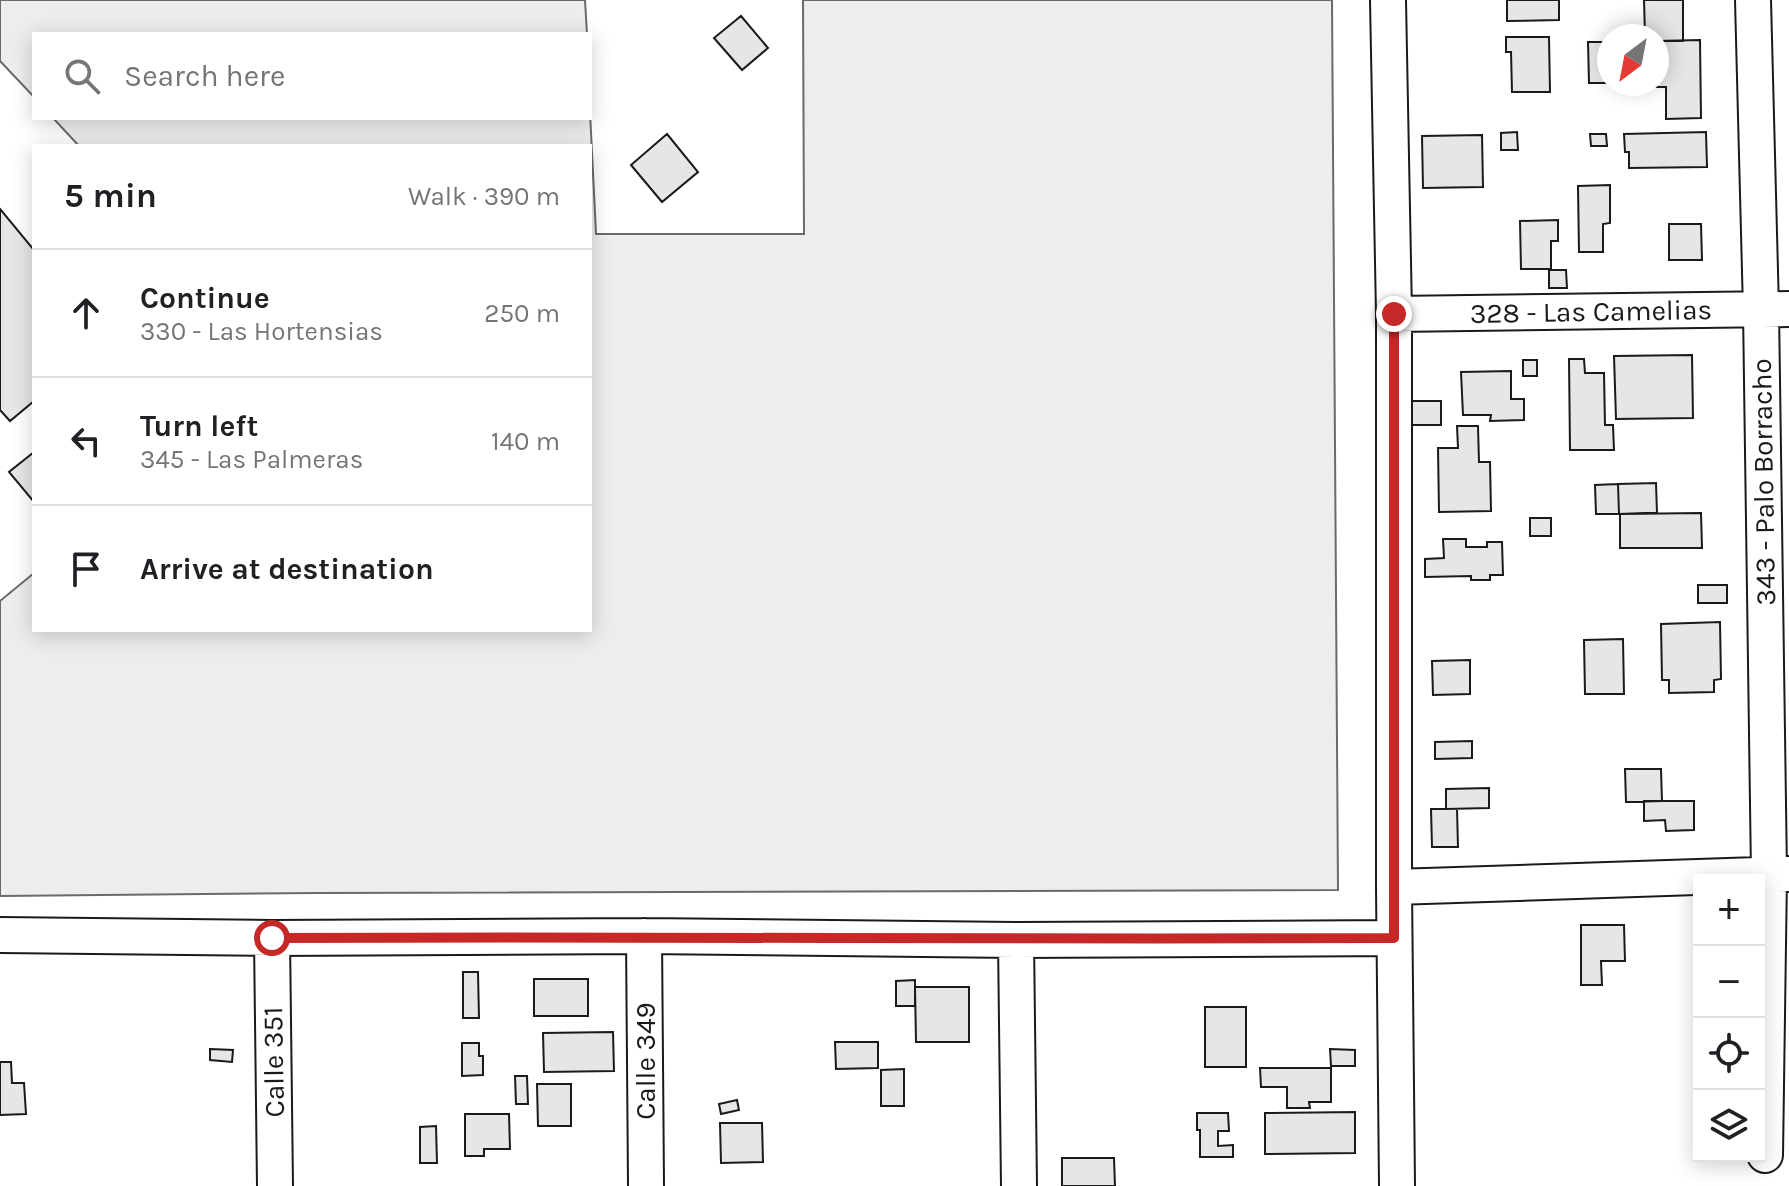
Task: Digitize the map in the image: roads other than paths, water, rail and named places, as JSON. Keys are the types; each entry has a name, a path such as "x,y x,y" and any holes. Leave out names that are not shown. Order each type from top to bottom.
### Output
{"street":[{"path":"1388,0 1394,314 1397,1186"},
{"name":"343 - Palo Borracho","path":"1753,0 1775,309 1779,874 1765,1155"},
{"name":"328 - Las Camelias","path":"1394,314 1775,309"},
{"path":"1394,887 1779,874"},
{"path":"0,935 1016,940 1394,938"},
{"name":"Calle 349","path":"644,936 646,1186"},
{"name":"Calle 351","path":"272,938 275,1186"},
{"path":"1016,940 1019,1186"}]}
